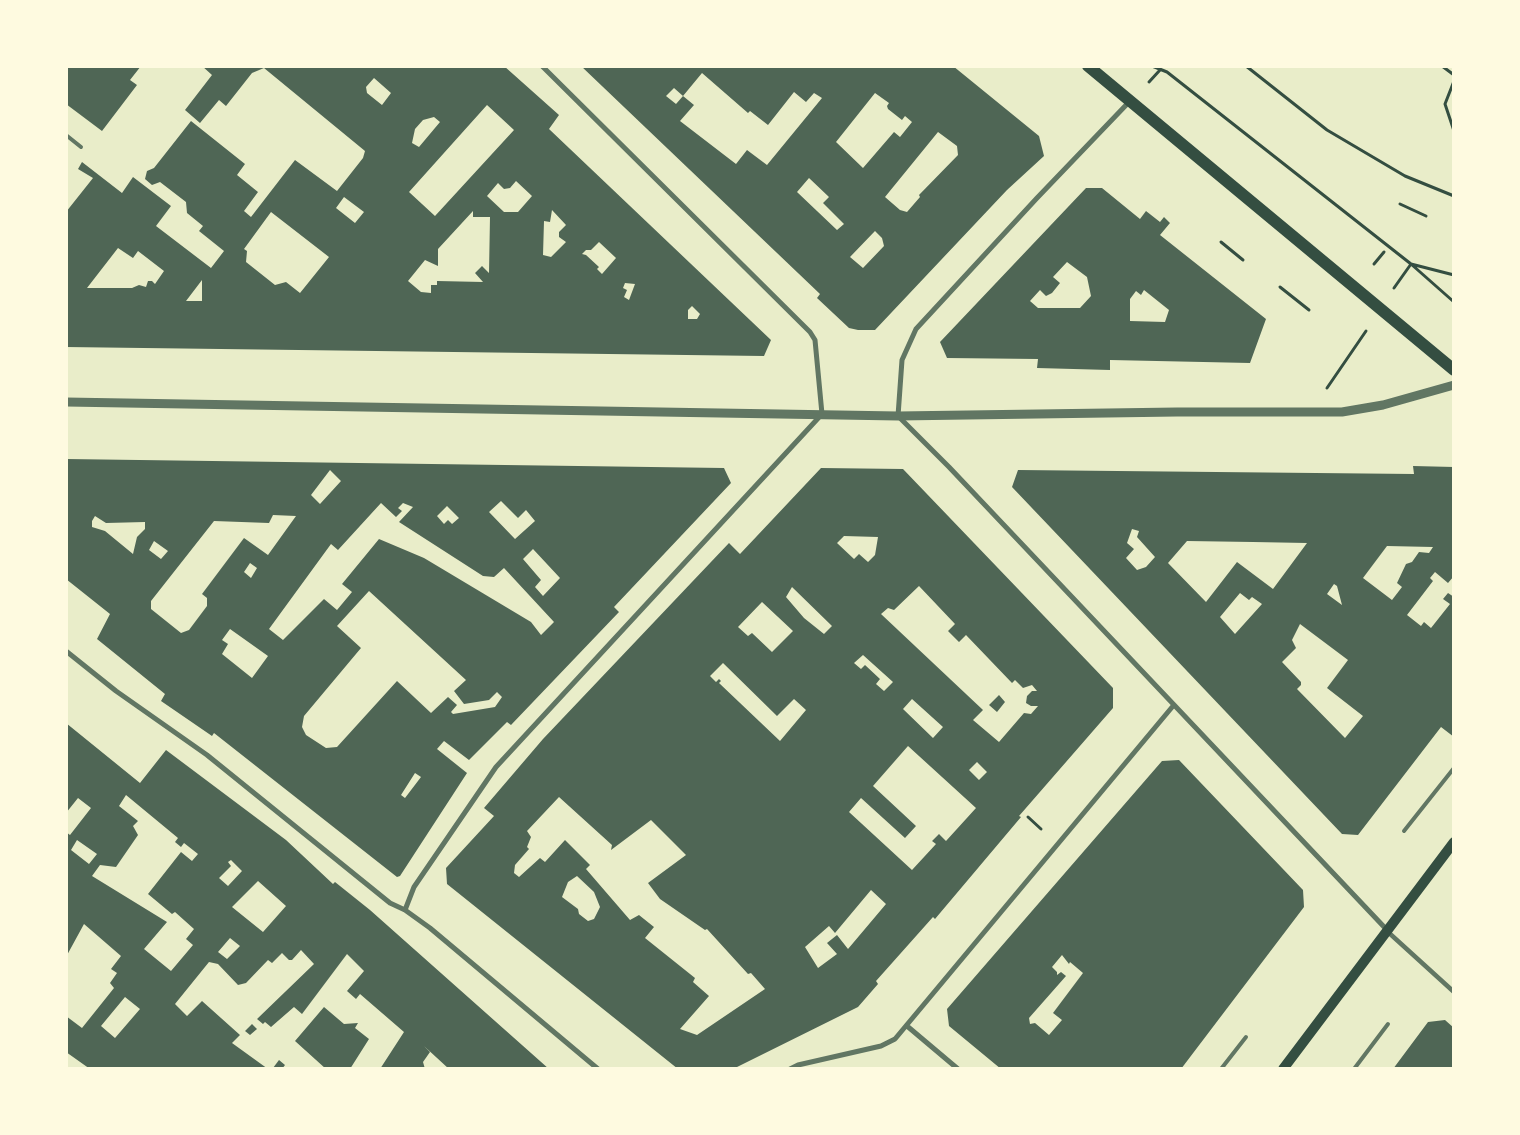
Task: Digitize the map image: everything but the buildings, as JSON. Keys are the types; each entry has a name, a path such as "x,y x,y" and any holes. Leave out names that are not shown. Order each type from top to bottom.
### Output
{"main road":[{"path":"1088,66 1454,370"},
{"path":"1283,1069 1454,842"}],"street":[{"path":"405,910 414,887 496,767 822,414 815,340 810,332 542,66"},
{"path":"1131,100 916,329 902,360 898,416 949,467 1387,931 1454,992"},
{"path":"66,402 898,416 1342,412 1383,405 1454,385"},
{"path":"66,651 116,691 207,755 390,904 405,910 598,1069"},
{"path":"790,1069 798,1065 882,1046 895,1039 1173,706"},
{"path":"907,1026 958,1069"}],"lane":[{"path":"66,135 81,147"},
{"path":"1404,831 1454,768"},
{"path":"1354,1069 1388,1024"},
{"path":"1221,1069 1246,1037"}],"path":[{"path":"1152,66 1167,72 1411,264 1454,302"},
{"path":"1246,66 1327,130 1405,176 1454,196"},
{"path":"1442,66 1454,75"},
{"path":"1454,81 1445,104 1454,131"},
{"path":"1400,204 1426,216"},
{"path":"1221,242 1243,260"},
{"path":"1374,264 1384,252"},
{"path":"1411,264 1454,275"},
{"path":"1309,412 1411,264"},
{"path":"1280,286 1309,310"}]}
